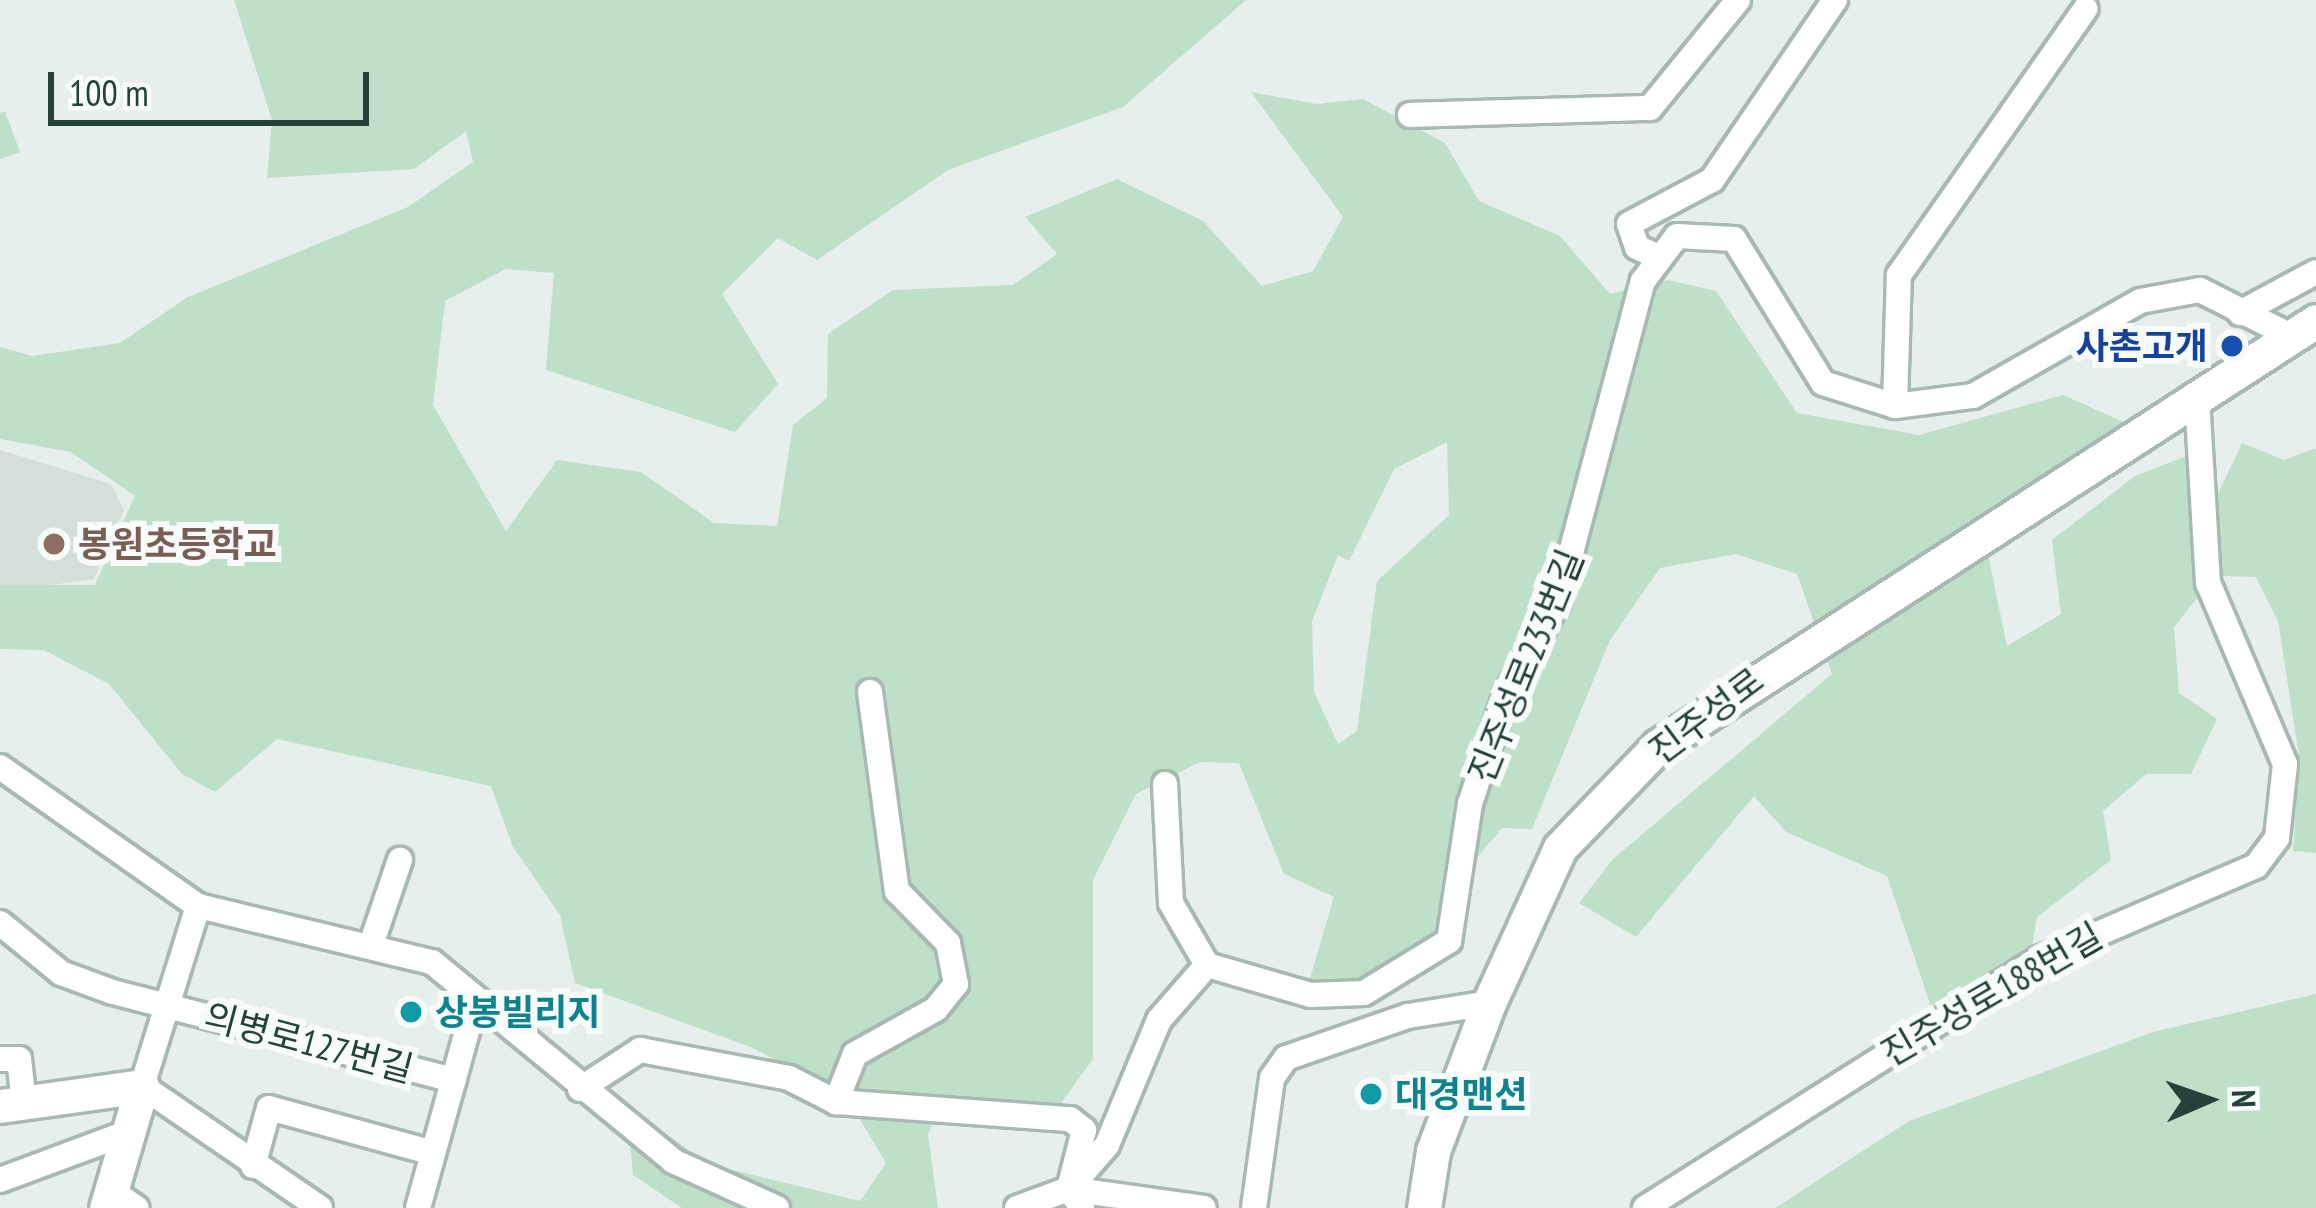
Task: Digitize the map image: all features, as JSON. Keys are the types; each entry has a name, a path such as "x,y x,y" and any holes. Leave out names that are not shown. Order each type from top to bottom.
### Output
{"main road":[{"name":"진주성로","path":"1424,1208 1433,1150 1489,1004 1559,848 1658,746 2304,329"},
{"path":"12,1104 142,1086 124,1134 118,1202"}],"street":[{"path":"1410,115 1650,108 1738,0"},
{"path":"1835,0 1712,180 1629,224 1637,247 1656,256 1677,236 1734,239 1823,383 1895,406 1973,396 2140,301 2200,290 2240,313 2304,329"},
{"path":"1895,406 1899,274 2085,9"},
{"name":"진주성로233번길","path":"1207,965 1311,995 1364,993 1449,941 1470,804 1506,694 1558,602 1656,256"},
{"path":"2240,313 2316,272"},
{"name":"진주성로188번길","path":"1645,1208 2039,959 2256,866 2277,838 2285,764 2214,615 2197,396"},
{"path":"836,1102 855,1054 936,1009 956,984 949,943 914,920 897,891 870,692"},
{"path":"0,767 199,906 432,962 475,1003 673,1161 777,1208"},
{"path":"1076,1199 1107,1145 1159,1020 1207,965 1171,903 1166,784"},
{"path":"371,945 400,860"},
{"path":"199,906 164,1004 142,1086 320,1208"},
{"name":"의병로127번길","path":"0,923 61,974 454,1080"},
{"path":"418,1208 475,1003"},
{"path":"1254,1208 1272,1078 1286,1058 1408,1016 1489,1004"},
{"path":"580,1089 640,1050 789,1078 836,1102 1070,1119 1084,1130 1076,1199"},
{"path":"0,1059 19,1059 12,1104"},
{"path":"253,1166 269,1108 434,1153"},
{"path":"0,1180 124,1134"},
{"path":"1017,1208 1076,1199 1204,1208"}],"shaded area":[{"name":"봉원초등학교","path":"0,450 111,484 124,510 94,579 0,592"}],"green space":[{"path":"234,0 1246,0 1123,107 948,170 817,260 778,238 722,294 778,384 735,432 546,370 554,273 506,269 445,301 433,405 506,531 557,460 641,472 714,523 777,526 793,425 827,398 828,334 893,290 1013,285 1057,254 1025,217 1117,179 1203,221 1262,286 1313,271 1343,217 1251,92 1317,104 1363,99 1445,143 1479,201 1560,236 1610,294 1668,280 1716,291 1797,413 1919,435 2063,395 2126,423 1984,535 2007,646 2061,614 2052,540 2135,476 2194,453 2201,593 2174,627 2179,693 2217,719 2191,774 2146,774 2103,811 2111,860 2037,917 2031,952 1933,1013 1887,876 1786,832 1754,796 1636,937 1579,903 1613,859 1832,674 1797,574 1736,554 1660,568 1610,640 1532,829 1502,828 1455,884 1436,951 1350,1007 1305,995 1334,897 1284,874 1239,763 1200,762 1136,794 1093,880 1093,1059 1049,1120 940,1108 928,1134 938,1208 682,1208 633,1175 629,1133 655,1126 708,1164 860,1201 886,1163 847,1098 753,1048 575,983 560,915 513,847 491,786 277,739 215,792 182,774 109,684 44,650 0,649 0,585 95,585 135,496 71,452 0,439 0,347 33,356 120,343 188,297 408,207 473,162 466,131 414,169 267,178 272,120","holes":["1447,442 1449,515 1377,581 1357,731 1338,744 1314,692 1312,621 1338,555 1349,561 1394,469"]},
{"path":"5,111 20,152 0,159 0,113"},
{"path":"2242,443 2284,460 2316,448 2316,853 2293,851 2299,756 2278,621 2256,577 2221,576 2216,498"},
{"path":"2316,994 2316,1208 1775,1208 1909,1121 2153,1032"}],"place":[{"name":"사촌고개","path":"2232,346"},
{"name":"봉원초등학교","path":"54,544"},
{"name":"상봉빌리지","path":"411,1012"},
{"name":"대경맨션","path":"1371,1094"}]}
